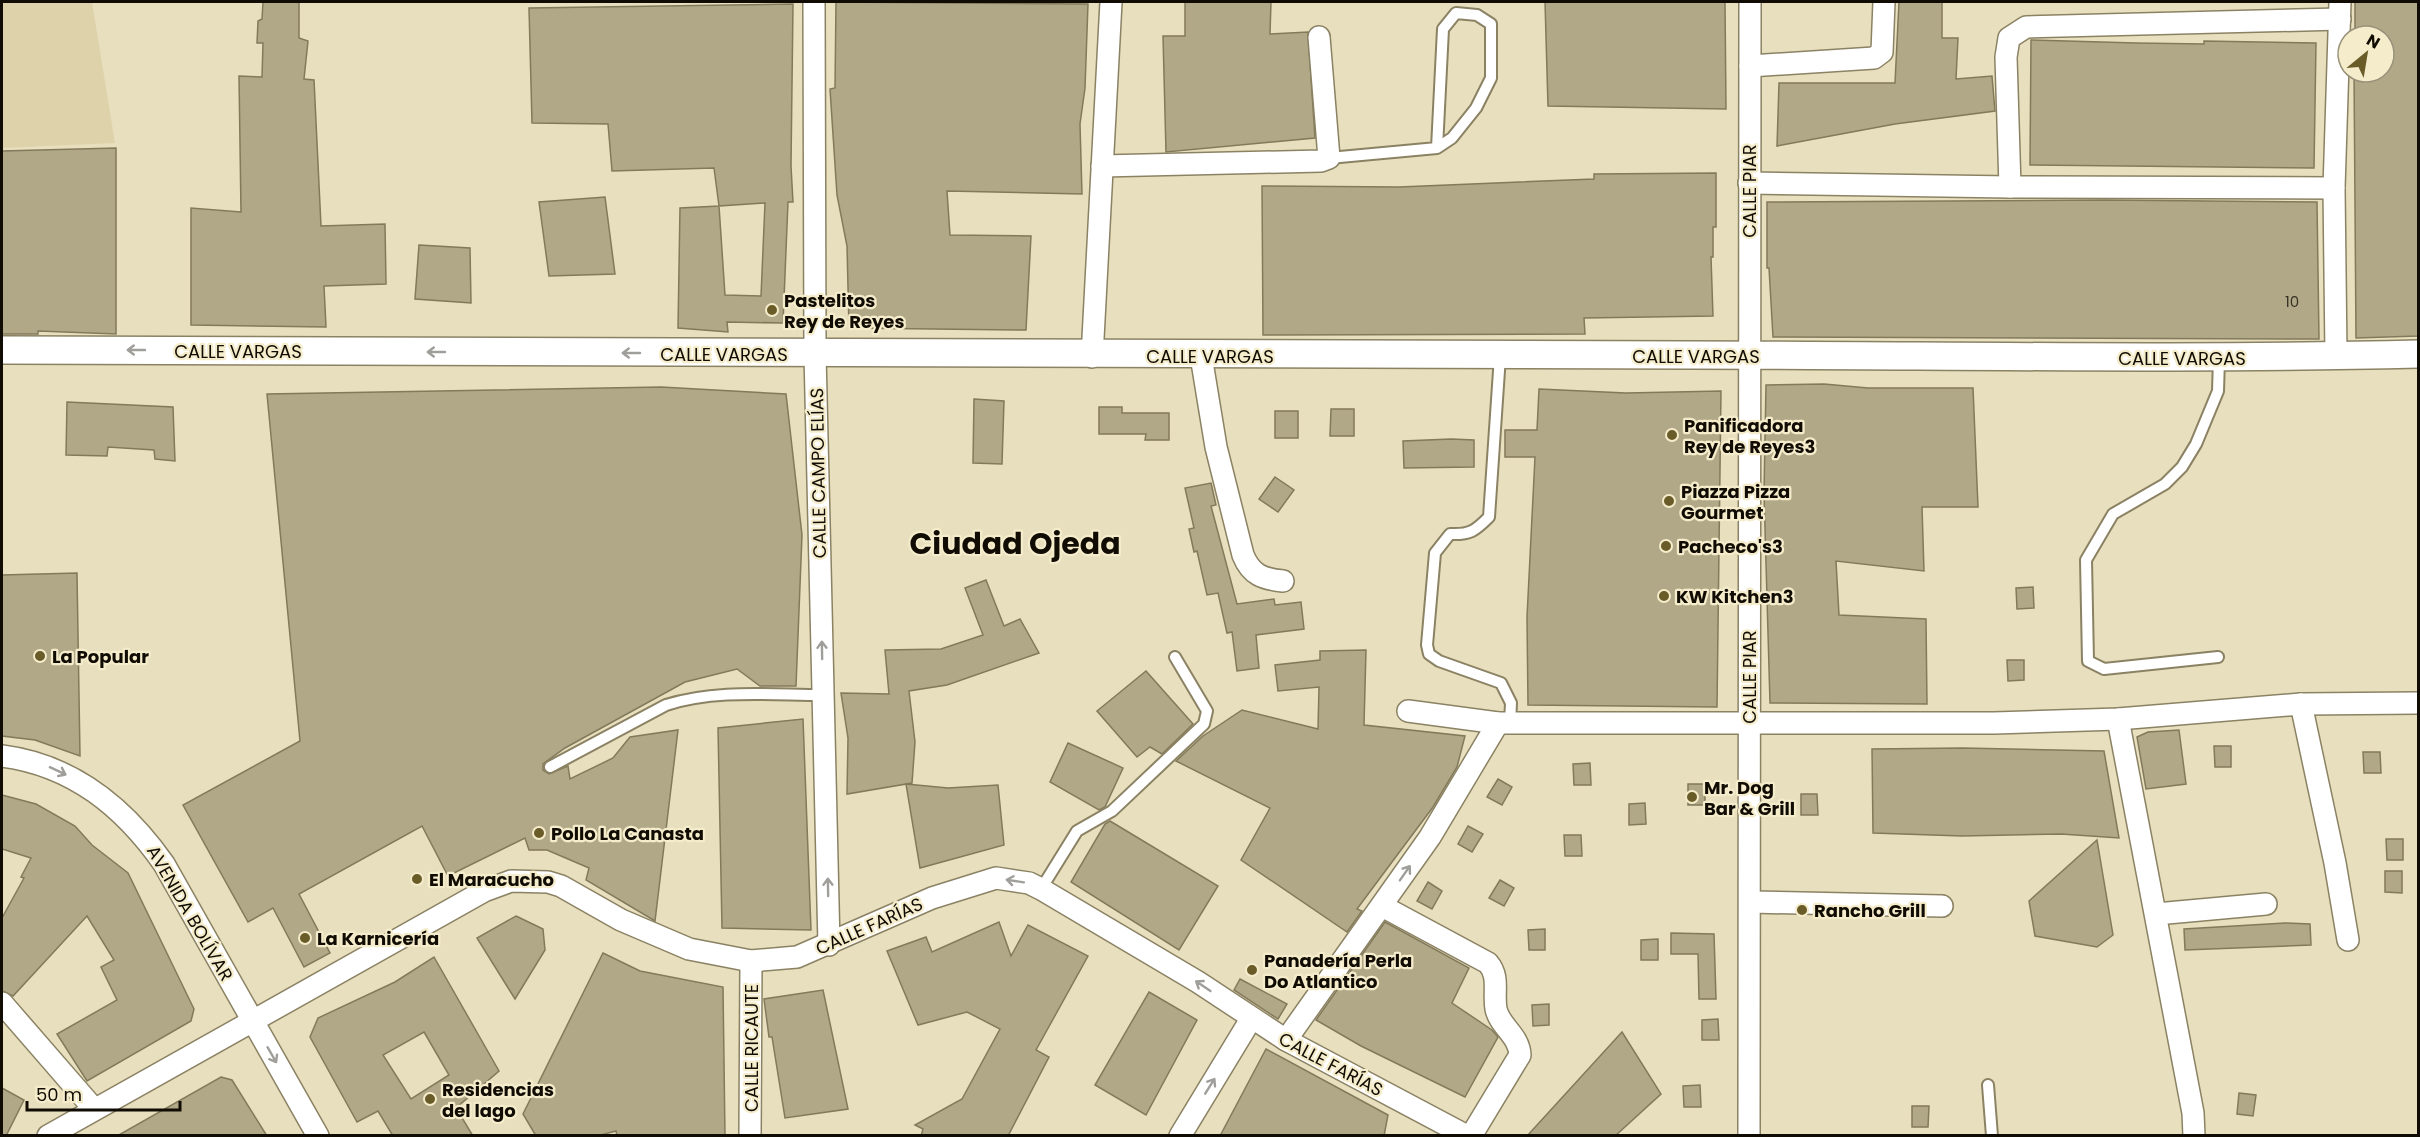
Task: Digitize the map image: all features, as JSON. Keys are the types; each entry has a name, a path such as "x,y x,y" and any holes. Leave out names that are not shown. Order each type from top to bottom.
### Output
{"street":[{"name":"CALLE CAMPO ELÍAS","path":"814,2 815,354 829,945"},
{"path":"1092,357 1112,2"},
{"name":"CALLE PIAR","path":"1749,1136 1750,2"},
{"path":"1750,66 1874,58 1882,52 1884,2"},
{"path":"2010,188 2006,57 2009,38 2026,27 2340,10 2334,188 2336,356"},
{"path":"1102,166 1322,161 1329,158 1319,37"},
{"path":"1749,183 2010,188 2334,188"},
{"name":"CALLE VARGAS","path":"2,350 1092,357 1749,355 2219,359 2418,354"},
{"path":"1201,356 1216,447 1244,555 1251,571 1266,580 1283,581"},
{"path":"1408,711 1504,723 1994,723 2118,718 2301,704 2418,703"},
{"path":"2301,704 2335,863 2348,940"},
{"path":"2118,718 2193,1113 2194,1136"},
{"path":"1286,1040 1430,837 1504,723"},
{"name":"AVENIDA BOLÍVAR","path":"2,756 27,759 51,767 85,785 125,816 164,864 318,1136"},
{"name":"CALLE FARÍAS","path":"48,1136 484,891 511,881 537,880 561,886 621,920 689,949 751,961 797,957 829,945 932,898 996,878 1029,883 1041,889 1198,982 1286,1040 1469,1136"},
{"path":"1750,902 1942,906"},
{"path":"2156,914 2266,904"},
{"path":"1382,906 1488,963 1493,969 1496,1011 1519,1045 1520,1055 1469,1136"},
{"name":"CALLE RICAUTE","path":"750,1136 751,961"},
{"path":"2,1003 94,1109"},
{"path":"1180,1136 1251,1019"}],"lane":[{"path":"1329,158 1437,148 1452,138 1476,108 1491,78 1491,24 1477,15 1456,13 1443,29 1437,148"},
{"path":"1500,356 1489,517 1476,532 1468,535 1450,534 1435,553 1426,645 1429,654 1439,661 1501,683 1511,702 1504,723"},
{"path":"2218,657 2103,669 2088,661 2086,560 2113,514 2165,484 2182,467 2196,444 2218,391 2219,359"},
{"path":"1041,889 1077,831 1112,811 1204,724 1207,711 1175,657"},
{"path":"550,767 666,705 685,699 709,695 823,695"},
{"path":"1988,1085 1992,1136"}],"shaded area":[{"path":"2,2 92,2 115,143 2,148"}],"building":[{"path":"263,2 299,2 299,38 308,41 304,79 314,80 321,226 385,224 386,284 324,286 326,327 191,325 191,208 241,212 239,76 262,77 263,43 257,43 258,21 262,19"},
{"path":"836,2 1088,4 1085,88 1080,124 1082,194 947,191 950,235 1031,236 1026,330 849,328 847,246 837,195 830,89 835,88"},
{"path":"1185,2 1271,2 1270,34 1308,32 1315,138 1166,152 1163,36 1185,36"},
{"path":"1545,2 1725,2 1726,109 1548,106"},
{"path":"1899,2 1942,2 1942,38 1958,38 1956,79 1992,76 1995,111 1895,124 1777,146 1779,83 1895,83"},
{"path":"2355,2 2418,2 2418,336 2356,338 2354,84 2396,84 2396,24 2355,24"},
{"path":"793,4 791,166 793,202 788,202 783,323 727,322 728,332 678,328 680,208 719,206 714,168 612,171 608,124 532,123 529,8","holes":["765,203 761,296 725,295 719,206"]},
{"path":"2031,40 2204,44 2204,41 2316,43 2314,168 2030,165"},
{"path":"116,148 116,334 38,331 38,334 2,334 2,151"},
{"path":"1716,173 1716,227 1713,227 1713,257 1711,257 1713,316 1584,318 1585,334 1263,335 1262,186 1399,187 1594,179 1594,174"},
{"path":"605,197 615,274 549,276 539,202"},
{"path":"2103,200 2317,202 2319,339 1773,337 1769,268 1767,268 1767,202"},
{"path":"419,245 470,248 471,303 415,299"},
{"path":"1824,384 1868,388 1973,388 1978,507 1922,507 1924,571 1836,561 1839,615 1926,619 1927,704 1770,703 1764,493 1766,385"},
{"path":"661,387 786,394 802,535 796,686 760,686 737,669 685,682 565,748 543,764 543,770 549,774 568,766 570,779 613,758 630,737 678,730 655,921 586,880 589,868 547,850 529,850 525,838 448,876 422,826 299,894 330,953 304,967 273,908 248,922 183,805 300,741 267,394"},
{"path":"1539,389 1626,393 1721,391 1717,707 1528,705 1527,617 1535,457 1505,457 1505,430 1537,430"},
{"path":"974,399 1004,401 1002,464 973,463"},
{"path":"67,402 173,407 175,461 155,459 154,450 108,447 107,456 66,455"},
{"path":"1099,407 1122,407 1122,413 1169,413 1169,440 1145,440 1146,434 1099,434"},
{"path":"1331,409 1354,409 1354,436 1330,436"},
{"path":"1275,411 1298,411 1298,438 1275,438"},
{"path":"1474,440 1474,467 1404,468 1403,441"},
{"path":"1275,477 1294,490 1278,512 1259,499"},
{"path":"1211,483 1216,505 1211,506 1237,604 1274,599 1275,605 1301,602 1304,629 1256,635 1259,668 1237,671 1232,632 1227,633 1218,593 1207,595 1197,551 1194,552 1189,529 1194,528 1185,488"},
{"name":"La Popular","path":"77,573 80,756 35,740 2,736 2,575"},
{"path":"986,580 1004,626 1020,619 1039,653 947,685 909,691 915,742 912,783 847,794 848,738 841,693 889,694 885,650 941,649 983,635 965,588"},
{"path":"2033,587 2034,608 2017,609 2016,588"},
{"path":"1366,650 1364,725 1465,736 1457,767 1433,807 1357,909 1362,911 1347,932 1241,860 1270,808 1176,761 1203,736 1242,710 1318,729 1319,687 1278,691 1275,665 1320,660 1320,651"},
{"path":"2007,660 2024,660 2024,680 2008,681"},
{"path":"1146,671 1193,724 1162,754 1150,747 1137,757 1097,711"},
{"path":"803,719 811,930 722,928 718,728"},
{"path":"2179,730 2186,784 2146,789 2137,737 2148,732"},
{"path":"1068,743 1123,768 1105,807 1099,810 1050,782"},
{"path":"2214,746 2231,746 2231,767 2215,767"},
{"path":"1872,749 2104,751 2119,838 2061,834 1962,836 1873,833"},
{"path":"2363,752 2380,752 2381,773 2364,773"},
{"path":"1590,763 1591,785 1574,785 1573,764"},
{"path":"1498,779 1512,787 1502,805 1487,797"},
{"path":"906,784 948,788 998,785 1004,845 920,868"},
{"path":"1688,784 1705,784 1705,805 1688,805"},
{"path":"1801,794 1817,794 1818,815 1801,815"},
{"path":"2,795 36,804 75,826 92,845 128,873 194,1009 191,1021 87,1081 57,1034 117,1000 101,967 114,960 87,916 13,996 2,991 2,918 24,878 21,877 31,858 2,849"},
{"path":"1645,803 1646,824 1629,825 1629,804"},
{"path":"1110,821 1218,886 1179,950 1071,882 1105,824"},
{"path":"1468,826 1483,834 1472,852 1458,844"},
{"path":"1564,835 1581,835 1582,856 1565,856"},
{"path":"2386,839 2403,839 2403,860 2387,860"},
{"path":"2097,840 2113,935 2097,947 2035,936 2029,901"},
{"path":"2385,871 2402,871 2402,893 2385,892"},
{"path":"1500,880 1514,888 1504,906 1489,898"},
{"path":"1428,882 1442,891 1432,909 1417,901"},
{"path":"516,916 543,929 545,950 515,999 477,938"},
{"path":"999,922 1011,956 1028,925 1088,956 1036,1050 1049,1057 1008,1136 921,1136 923,1129 915,1125 962,1099 1000,1029 967,1012 918,1025 887,951 926,937 932,952"},
{"path":"1385,922 1469,968 1452,1003 1492,1030 1498,1037 1465,1097 1361,1046 1316,1020"},
{"path":"2285,923 2310,924 2311,945 2185,950 2184,929"},
{"path":"1545,929 1545,950 1529,950 1528,930"},
{"path":"1671,933 1714,934 1716,999 1699,999 1698,954 1671,954"},
{"path":"1658,939 1658,960 1641,960 1641,940"},
{"path":"603,953 640,971 723,987 725,1136 617,1136 616,1131 597,1136 536,1136 523,1114"},
{"path":"434,957 499,1071 456,1108 473,1136 393,1136 378,1111 357,1122 310,1037 318,1018 395,982","holes":["424,1032 449,1075 411,1099 383,1055"]},
{"path":"1240,979 1287,1004 1278,1019 1234,990"},
{"path":"823,990 848,1109 785,1118 764,999"},
{"path":"1149,992 1197,1020 1146,1115 1095,1085"},
{"path":"1549,1004 1549,1025 1533,1026 1532,1005"},
{"path":"1718,1019 1719,1040 1702,1040 1702,1020"},
{"path":"1622,1032 1661,1094 1615,1136 1527,1136"},
{"path":"1266,1049 1388,1115 1384,1136 1220,1136"},
{"path":"221,1077 232,1080 267,1136 117,1136"},
{"path":"1700,1085 1701,1107 1684,1107 1683,1086"},
{"path":"2,1088 24,1100 6,1136 2,1136"},
{"path":"2239,1093 2256,1095 2253,1116 2237,1114"},
{"path":"1912,1106 1929,1106 1928,1127 1912,1127"}],"place":[{"name":"Pastelitos Rey de Reyes","path":"772,310"},
{"name":"Panificadora Rey de Reyes3","path":"1672,435"},
{"name":"Piazza Pizza Gourmet","path":"1669,501"},
{"name":"Pacheco's3","path":"1666,546"},
{"name":"KW Kitchen3","path":"1664,596"},
{"name":"La Popular","path":"40,656"},
{"name":"Mr. Dog Bar & Grill","path":"1692,797"},
{"name":"Pollo La Canasta","path":"539,833"},
{"name":"El Maracucho","path":"417,879"},
{"name":"Rancho Grill","path":"1802,910"},
{"name":"La Karnicería","path":"305,938"},
{"name":"Panadería Perla Do Atlantico","path":"1252,970"},
{"name":"Residencias del lago","path":"430,1099"}],"district":[{"name":"Ciudad Ojeda","path":"1015,543"}]}
